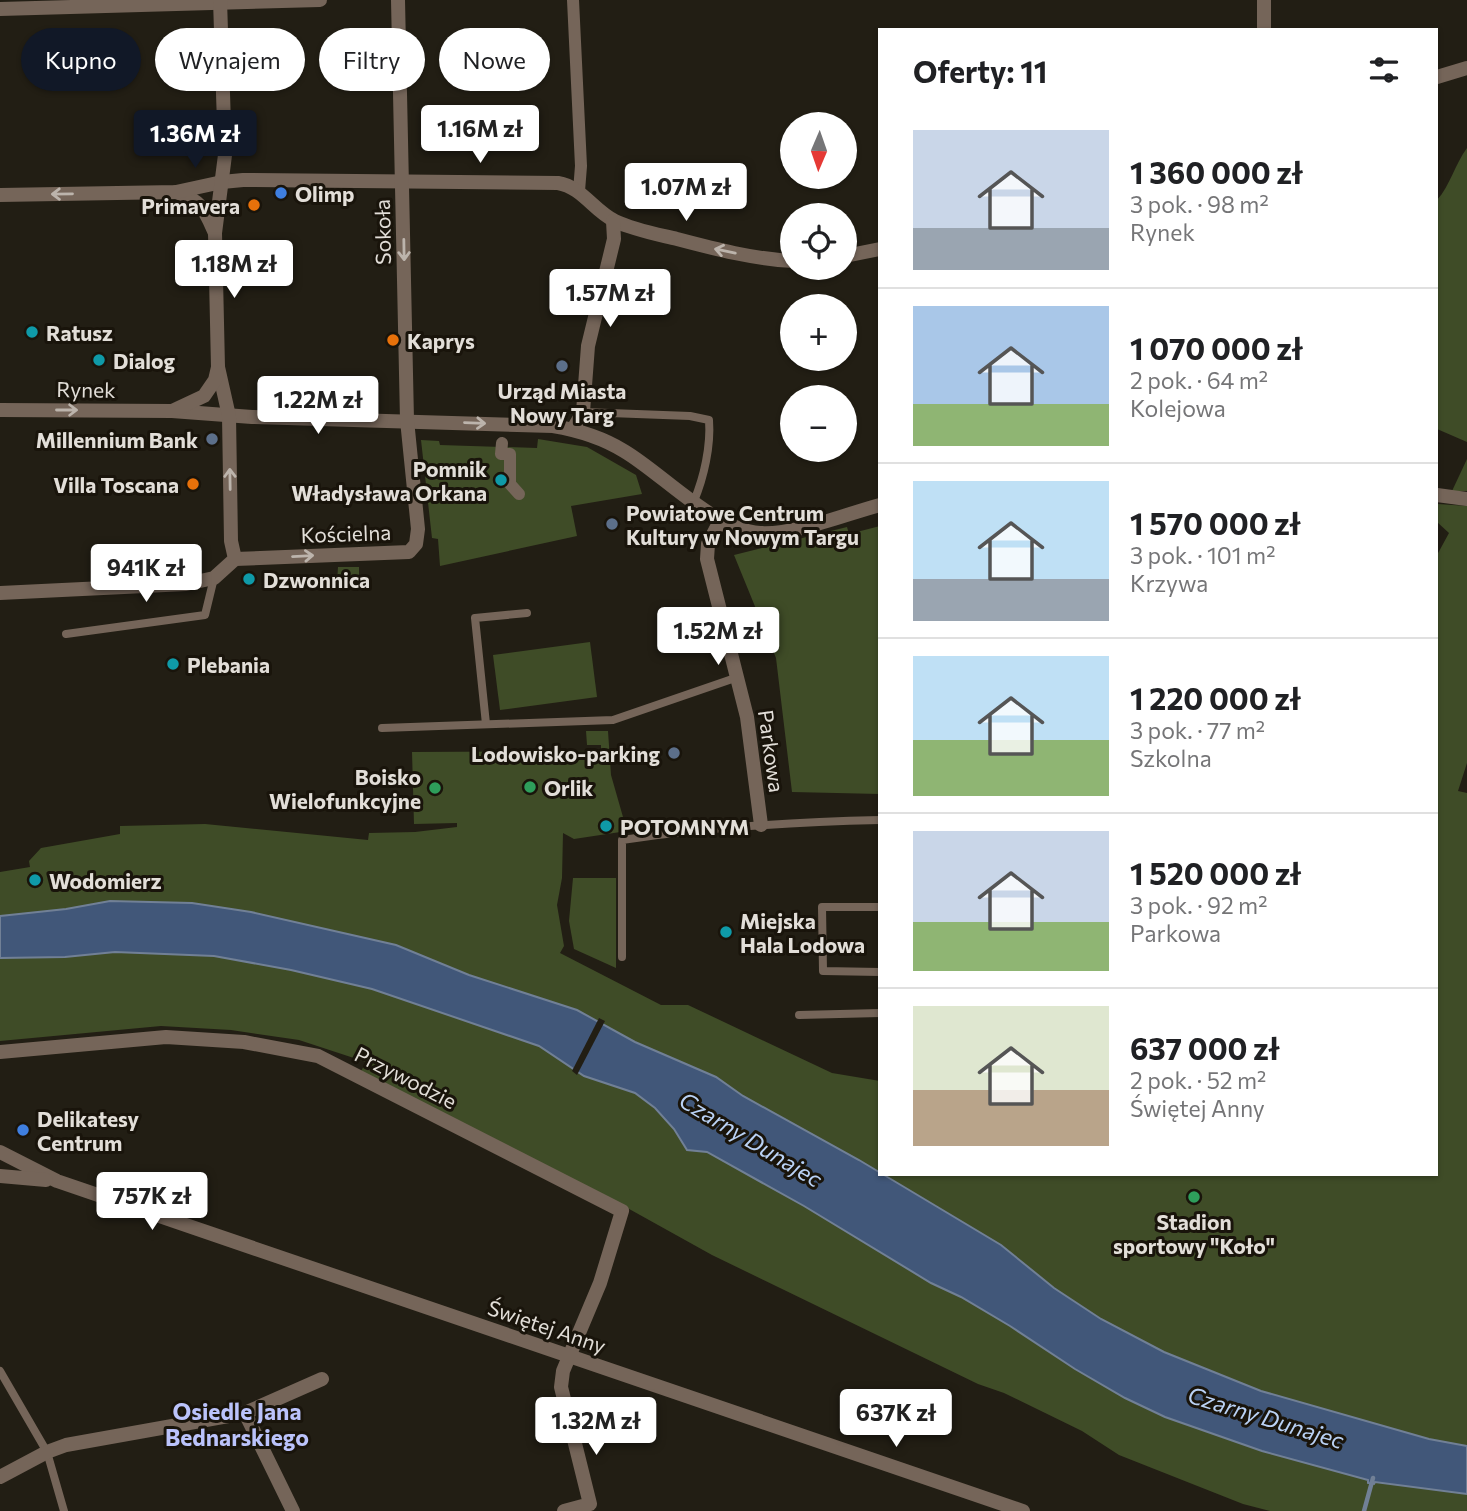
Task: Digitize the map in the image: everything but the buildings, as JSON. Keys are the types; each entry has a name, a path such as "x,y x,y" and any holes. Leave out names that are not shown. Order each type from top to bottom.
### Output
{"street":[{"path":"0,9 320,0"},
{"name":"Sokoła","path":"398,0 407,420"},
{"path":"573,0 581,166 579,191"},
{"path":"1264,0 1264,28"},
{"name":"Rynek","path":"0,410 172,411 229,416 218,367 215,233 225,155 220,1"},
{"path":"1438,77 1467,68"},
{"path":"0,195 176,192 243,180 558,183 567,184 579,191 613,220 641,230 724,251 780,259"},
{"name":"Rynek","path":"176,192 192,197 203,207 215,233"},
{"path":"573,429 583,412 588,346 614,239 613,220"},
{"path":"857,254 878,249"},
{"name":"Rynek","path":"172,411 204,396 215,380 218,367"},
{"path":"0,593 187,584 214,578 234,559 231,541 229,416 407,420 573,429 622,450 720,521 738,530 779,532 878,506"},
{"name":"Kościelna","path":"234,559 409,552 416,544 418,529 407,420"},
{"path":"502,443 501,454 510,454 510,484 519,494"},
{"path":"1438,495 1467,499"},
{"name":"Parkowa","path":"720,521 708,544 707,559 750,734 761,825"},
{"name":"Przywodzie","path":"0,1052 166,1037 244,1042 318,1056 622,1211 600,1283 568,1356"},
{"name":"Świętej Anny","path":"0,1152 57,1181 1023,1511"},
{"name":"Świętej Anny","path":"0,1176 57,1181"},
{"path":"564,1511 590,1504 561,1387 568,1356"},
{"path":"0,1477 66,1444 245,1413 322,1379"},
{"path":"245,1413 293,1511"}],"lane":[{"path":"583,412 690,416 709,420 710,436 694,501"},
{"path":"66,635 205,615 214,578"},
{"path":"486,724 475,618 527,613"},
{"path":"382,728 613,720 738,677"},
{"path":"622,957 622,840 691,830 878,820"},
{"path":"878,907 822,907 823,971 878,972"},
{"path":"799,1015 878,1013"},
{"path":"0,1371 47,1452 64,1511"}],"green space":[{"path":"1467,148 1467,442 1438,429 1438,198"},
{"path":"538,439 587,447 636,475 642,494 571,506 577,536 440,566 438,539 432,538 421,440 439,441 440,445 537,448"},
{"path":"1467,459 1467,491 1452,491"},
{"path":"1438,504 1467,506 1467,763 1458,791 1467,793 1467,1446 1429,1439 1261,1391 1164,1352 1101,1319 963,1222 886,1176 1438,1176 1438,553 1449,533 1438,523"},
{"path":"847,527 849,534 878,527 878,794 792,792 776,658 734,555"},
{"path":"338,567 359,567 359,576 337,584"},
{"path":"590,642 597,697 500,710 493,655"},
{"path":"586,731 608,731 611,775 627,831 574,839 563,833 562,878 557,905 564,946 560,953 661,1005 688,1005 832,1073 878,1081 878,1172 743,1096 716,1077 635,1042 577,1010 469,975 396,945 251,912 192,903 110,901 0,916 0,872 30,867 29,861 41,848 120,834 120,826 205,824 368,840 369,833 415,832 457,827 457,823 414,824 412,752 601,751 601,745 587,745"},
{"path":"573,878 616,878 616,968 574,949 569,921"},
{"path":"115,952 214,956 291,970 372,989 539,1046 584,1076 635,1093 646,1100 674,1129 687,1150 707,1152 804,1206 931,1283 1010,1326 1125,1398 1165,1417 1262,1451 1369,1480 1369,1483 1467,1494 1467,1511 1270,1511 1243,1504 1119,1455 1082,1431 1004,1393 978,1384 712,1255 613,1200 360,1073 366,1062 299,1040 231,1030 161,1026 0,1041 0,958 65,957"}],"water":[{"name":"Czarny Dunajec","path":"110,901 192,903 251,912 396,945 469,975 577,1010 635,1042 716,1077 743,1096 859,1160 878,1171 878,1176 886,1176 1001,1245 1054,1288 1101,1319 1164,1352 1261,1391 1429,1439 1467,1446 1467,1494 1368,1483 1368,1480 1262,1451 1165,1417 1125,1398 1010,1326 931,1283 804,1206 707,1152 687,1150 674,1129 655,1108 635,1093 584,1076 539,1046 372,989 214,956 115,952 65,957 0,958 0,916"}],"pier":[{"path":"599,1018 605,1021 577,1075 572,1071"}],"waterway":[{"path":"1364,1511 1373,1478"}],"place":[{"name":"Olimp","path":"281,193"},
{"name":"Primavera","path":"254,205"},
{"name":"Ratusz","path":"32,332"},
{"name":"Kaprys","path":"393,340"},
{"name":"Dialog","path":"99,360"},
{"name":"Urząd Miasta Nowy Targ","path":"562,366"},
{"name":"Millennium Bank","path":"212,439"},
{"name":"Pomnik Władysława Orkana","path":"501,480"},
{"name":"Villa Toscana","path":"193,484"},
{"name":"Powiatowe Centrum Kultury w Nowym Targu","path":"612,524"},
{"name":"Dzwonnica","path":"249,579"},
{"name":"Plebania","path":"173,664"},
{"name":"Lodowisko-parking","path":"674,753"},
{"name":"Orlik","path":"530,787"},
{"name":"Boisko Wielofunkcyjne","path":"435,788"},
{"name":"POTOMNYM","path":"606,826"},
{"name":"Wodomierz","path":"35,880"},
{"name":"Miejska Hala Lodowa","path":"726,932"},
{"name":"Delikatesy Centrum","path":"23,1130"},
{"name":"Stadion sportowy \"Koło\"","path":"1194,1197"}],"district":[{"name":"Osiedle Jana Bednarskiego","path":"237,1424"}]}
